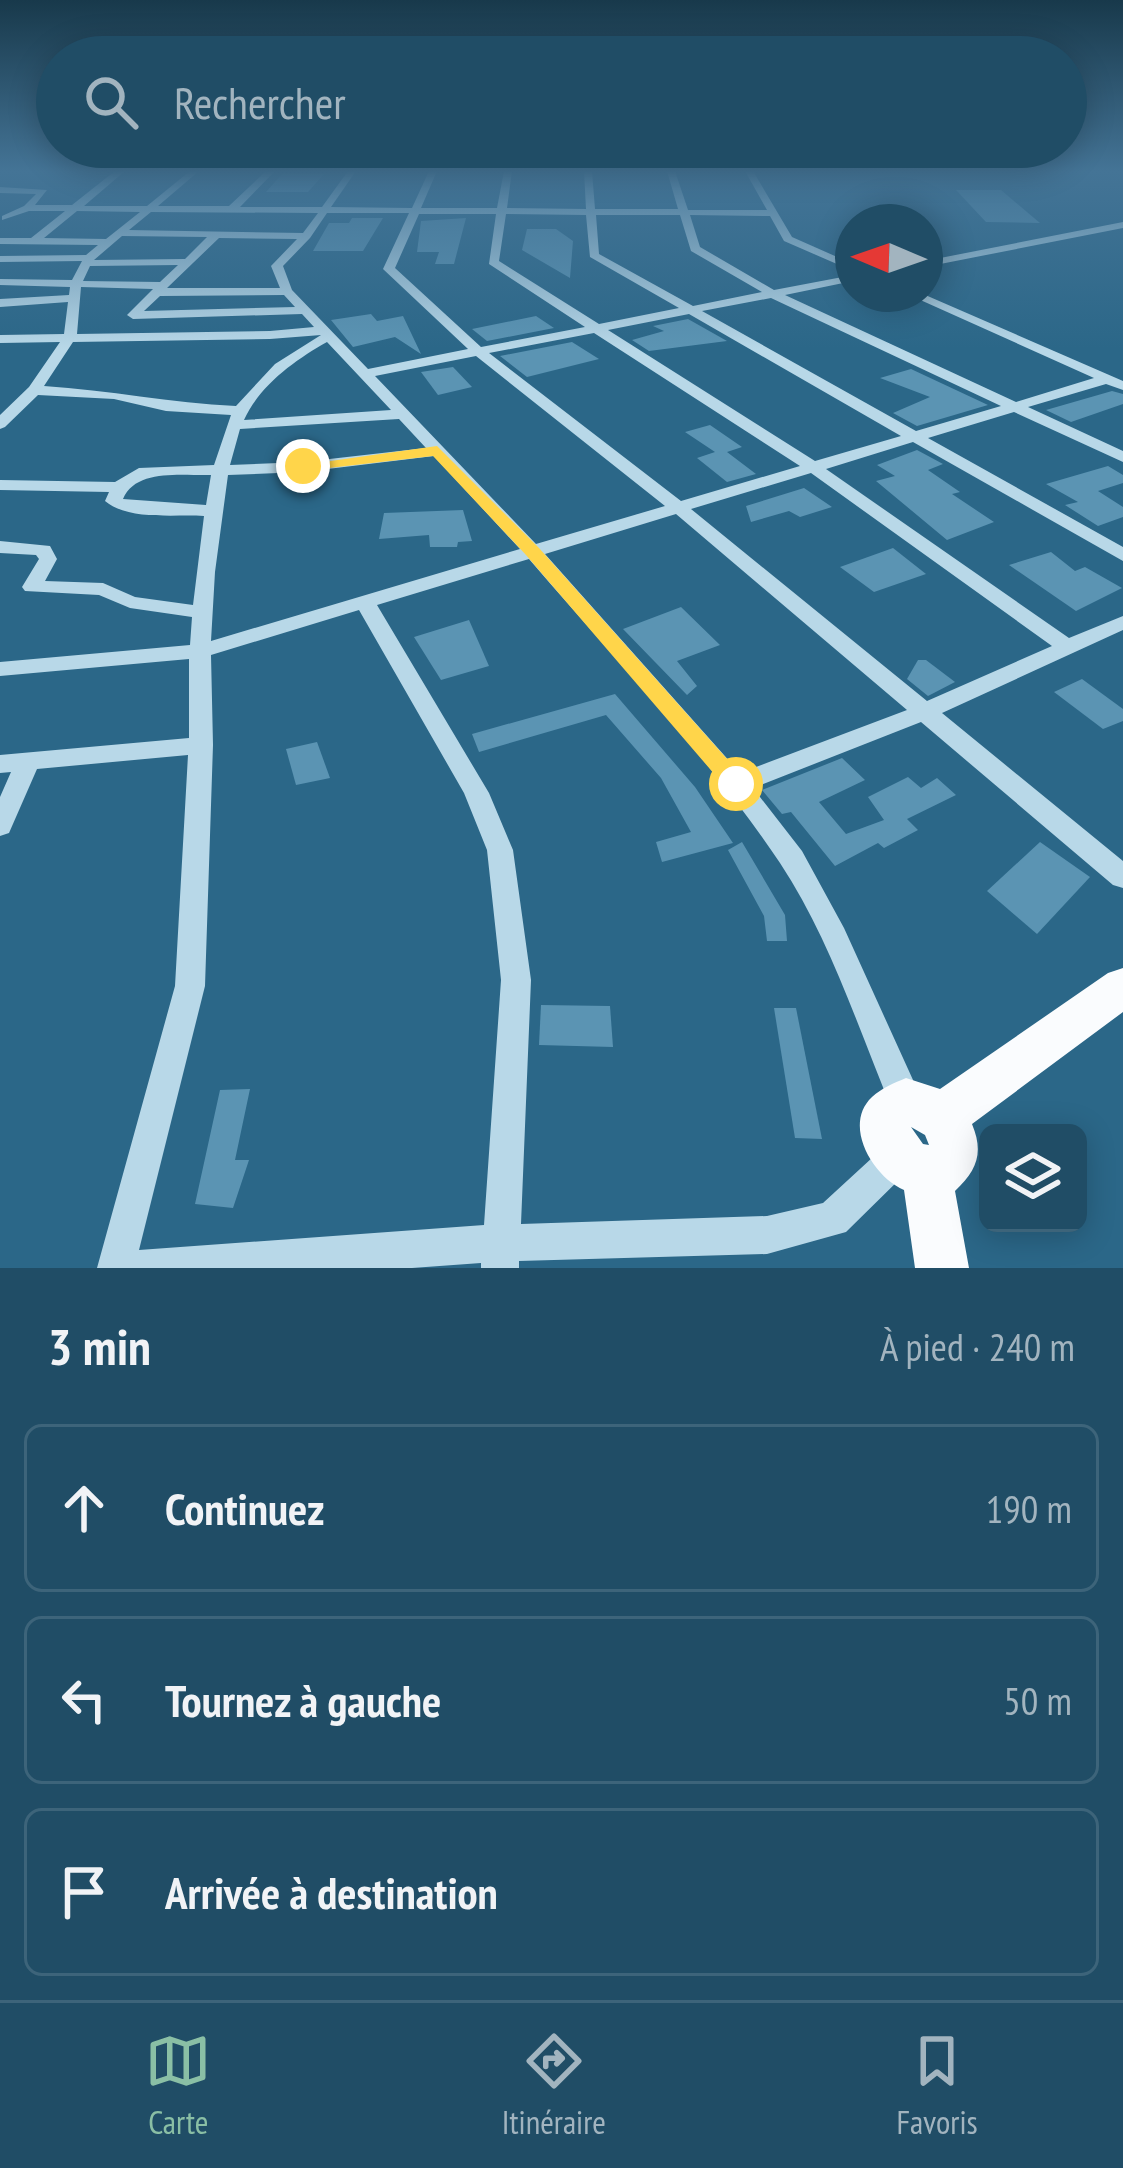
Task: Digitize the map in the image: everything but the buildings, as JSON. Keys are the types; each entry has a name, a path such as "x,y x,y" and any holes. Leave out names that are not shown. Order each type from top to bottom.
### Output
{"main road":[{"path":"942,1268 912,1166 950,1165 955,1155 951,1129 924,1110 1123,987"}],"street":[{"path":"34,241 49,230"},
{"path":"0,424 34,390 70,337 76,283 87,260 123,230"},
{"path":"310,230 278,266 286,291 532,552 736,784 792,860 924,1110"},
{"path":"406,230 389,269 479,352 679,508 1123,877"},
{"path":"497,230 494,262 812,467 1069,648"},
{"path":"593,230 594,255 1123,555"},
{"path":"688,230 695,249 773,293 1123,457"},
{"path":"782,230 788,239 835,260"},
{"path":"943,260 1097,230"},
{"path":"216,235 133,315 303,310"},
{"path":"0,241 306,236"},
{"path":"0,260 186,262"},
{"path":"364,374 835,281"},
{"path":"0,282 286,291"},
{"path":"0,303 74,298"},
{"path":"943,307 1115,382"},
{"path":"0,339 324,333"},
{"path":"116,1268 190,986 201,745 196,713 203,613 222,469 237,418 297,352 324,333"},
{"path":"0,355 26,338"},
{"path":"0,669 200,651 1018,406 1115,382"},
{"path":"34,390 114,395 237,418 399,415"},
{"path":"215,511 125,507 114,501 118,488 139,472 303,466 437,451"},
{"path":"0,485 118,488"},
{"path":"0,547 43,550 48,559 32,587 103,590 130,602 203,613"},
{"path":"365,602 476,793 500,850 516,980 501,1256"},
{"path":"736,784 924,712 1123,622"},
{"path":"0,764 201,745"},
{"path":"0,826 28,761"},
{"path":"143,1268 501,1256 767,1235 833,1219 912,1166"}],"route":[{"path":"303,466 437,451 736,784"}]}
